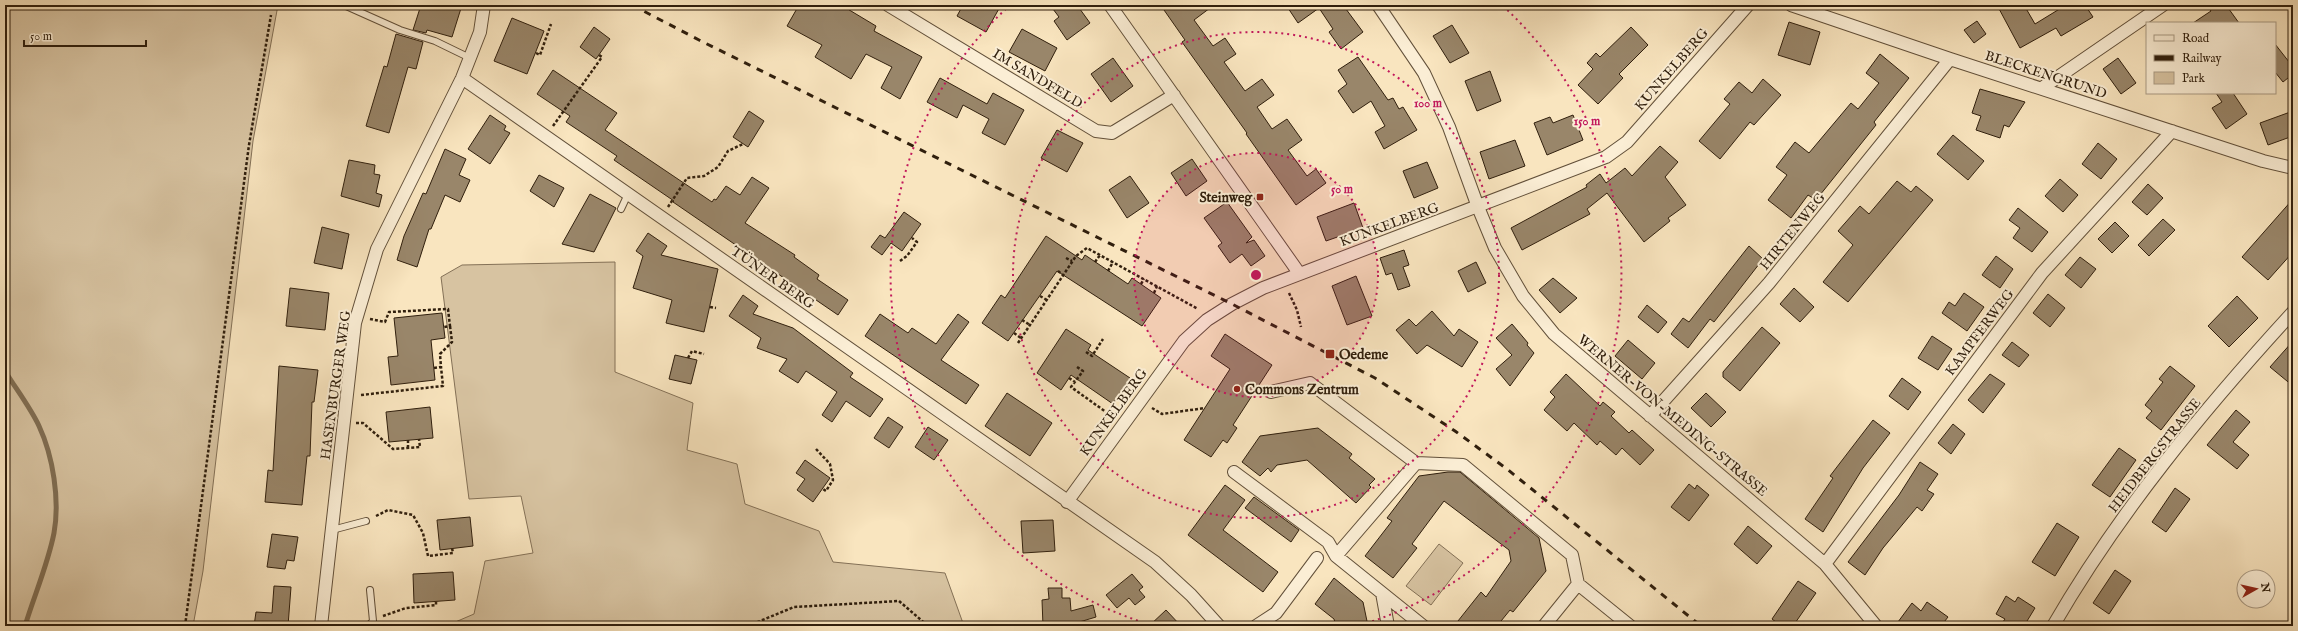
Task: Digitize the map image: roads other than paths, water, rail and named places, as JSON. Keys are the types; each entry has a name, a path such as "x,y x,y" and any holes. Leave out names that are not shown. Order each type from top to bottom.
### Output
{"street":[{"name":"HASENBURGER WEG","path":"320,626 357,316 377,249 462,78 480,32 484,5"},
{"name":"IM SANDFELD","path":"888,5 1096,131 1112,133 1174,95"},
{"path":"1110,5 1299,273"},
{"name":"WERNER-VON-MEDING-STRASSE","path":"1378,5 1424,73 1449,127 1478,207 1495,248 1523,296 1554,334 1825,564 1876,626"},
{"name":"KUNKELBERG","path":"1067,502 1184,341 1212,316 1232,304 1299,273 1478,207 1606,157 1628,142 1748,5"},
{"name":"BLECKENGRUND","path":"1791,5 1950,59 2263,161 2293,168"},
{"path":"2042,88 2163,5"},
{"name":"HIRTENWEG","path":"1650,416 1769,283 1950,59"},
{"name":"TÜNER BERG","path":"462,78 1155,562 1191,595 1219,626"},
{"name":"KAMPFERWEG","path":"1825,564 2042,273 2172,131"},
{"name":"HEIDBERGSTRASSE","path":"2053,626 2069,597 2152,478 2208,409 2293,312"},
{"path":"1271,392 1310,383 1416,463 1463,465 1572,555 1578,584 1630,626"},
{"path":"1336,556 1416,463"},
{"path":"1234,472 1328,542 1336,556 1423,626"},
{"path":"1256,626 1276,613 1317,558"},
{"path":"1544,626 1578,584"},
{"path":"1382,593 1388,626"}],"lane":[{"path":"344,5 400,30 440,44 470,58"},
{"path":"621,209 628,194"},
{"path":"332,530 366,521"},
{"path":"368,626 373,621 370,590"}],"waterway":[{"path":"5,371 39,426 48,451 56,493 56,520 54,533 45,568 25,626"}],"railway":[{"path":"632,5 699,40 1232,304 1375,378 1455,431 1507,469 1701,626"}],"place":[{"name":"Steinweg","path":"1260,197"},
{"name":"Oedeme","path":"1330,354"},
{"name":"Commons Zentrum","path":"1237,389"}]}
